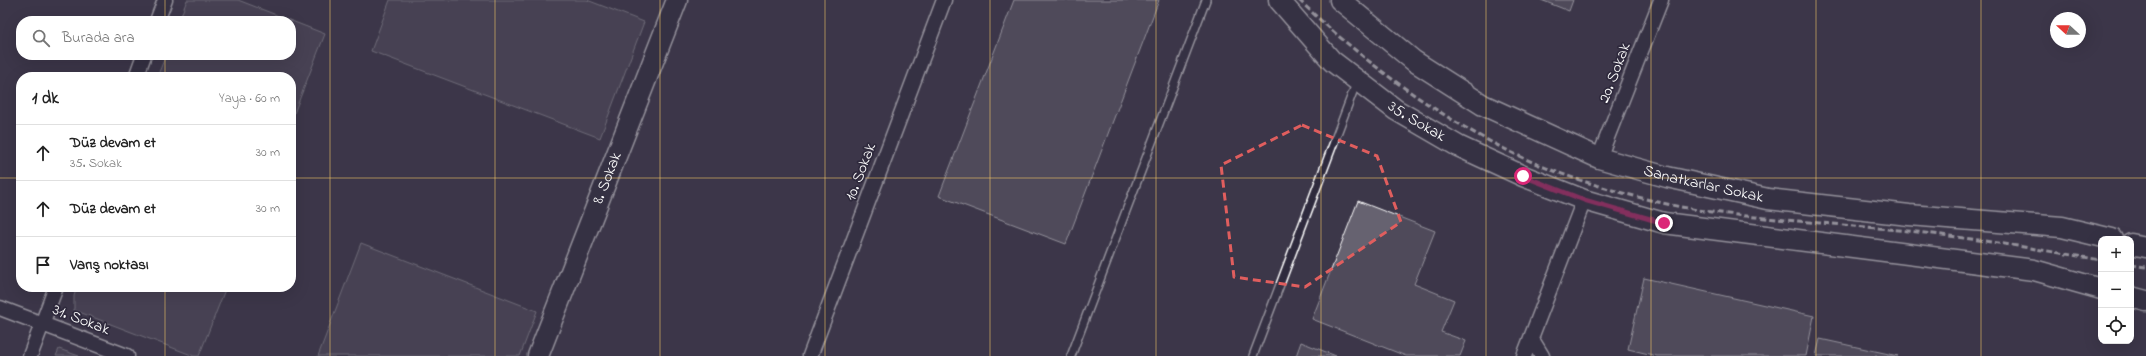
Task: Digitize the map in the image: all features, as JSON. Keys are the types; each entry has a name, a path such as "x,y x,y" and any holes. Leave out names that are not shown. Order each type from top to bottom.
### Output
{"street":[{"path":"159,16 165,0"},
{"name":"8. Sokak","path":"538,356 677,0"},
{"name":"10. Sokak","path":"810,356 944,0"},
{"name":"35. Sokak","path":"1279,0 1332,61 1396,110 1458,146 1584,200 1664,223 2034,270 2098,288"},
{"name":"Sanatkarlar Sokak","path":"1340,0 1414,61 1483,106 1600,158 1666,177 1768,199 1909,215 2062,227 2100,236"},
{"name":"20. Sokak","path":"1600,158 1661,0"},
{"path":"138,72 142,60"},
{"path":"1524,356 1584,200"},
{"path":"2134,245 2146,247"},
{"path":"30,356 54,292"},
{"path":"2134,298 2146,301"},
{"name":"31. Sokak","path":"0,308 127,356"},
{"path":"1531,338 1542,356"}],"lane":[{"path":"1071,356 1206,0"},
{"path":"1253,356 1358,80"}],"highlighted area":[{"path":"1302,125 1377,156 1401,222 1305,287 1234,277 1221,165"}],"shaded area":[{"path":"187,0 238,0 279,16 181,16"},
{"path":"390,0 587,0 644,22 600,138 371,51"},
{"path":"296,23 325,34 296,108 296,72 159,72 164,60 296,60"},
{"path":"361,243 537,311 520,356 318,356"},
{"path":"75,292 224,292 199,356 194,356 74,310"},
{"path":"59,349 79,356 56,356"}],"building":[{"path":"1014,0 1159,0 1066,244 939,196"},
{"path":"1541,0 1573,0 1569,11"},
{"path":"1358,201 1435,231 1414,284 1454,300 1441,332 1466,341 1460,356 1406,356 1312,319"},
{"path":"1644,278 1814,316 1806,356 1657,356 1628,349"},
{"path":"1820,339 1898,356 1816,356"},
{"path":"1301,342 1336,356 1296,356"}],"railway":[{"path":"1299,0 1362,56 1432,107 1508,151 1547,168 1586,182 1645,199 1704,211 1932,234 2098,260"},
{"path":"2134,265 2146,267"}],"route":[{"path":"1523,176 1584,200 1664,223"}]}
